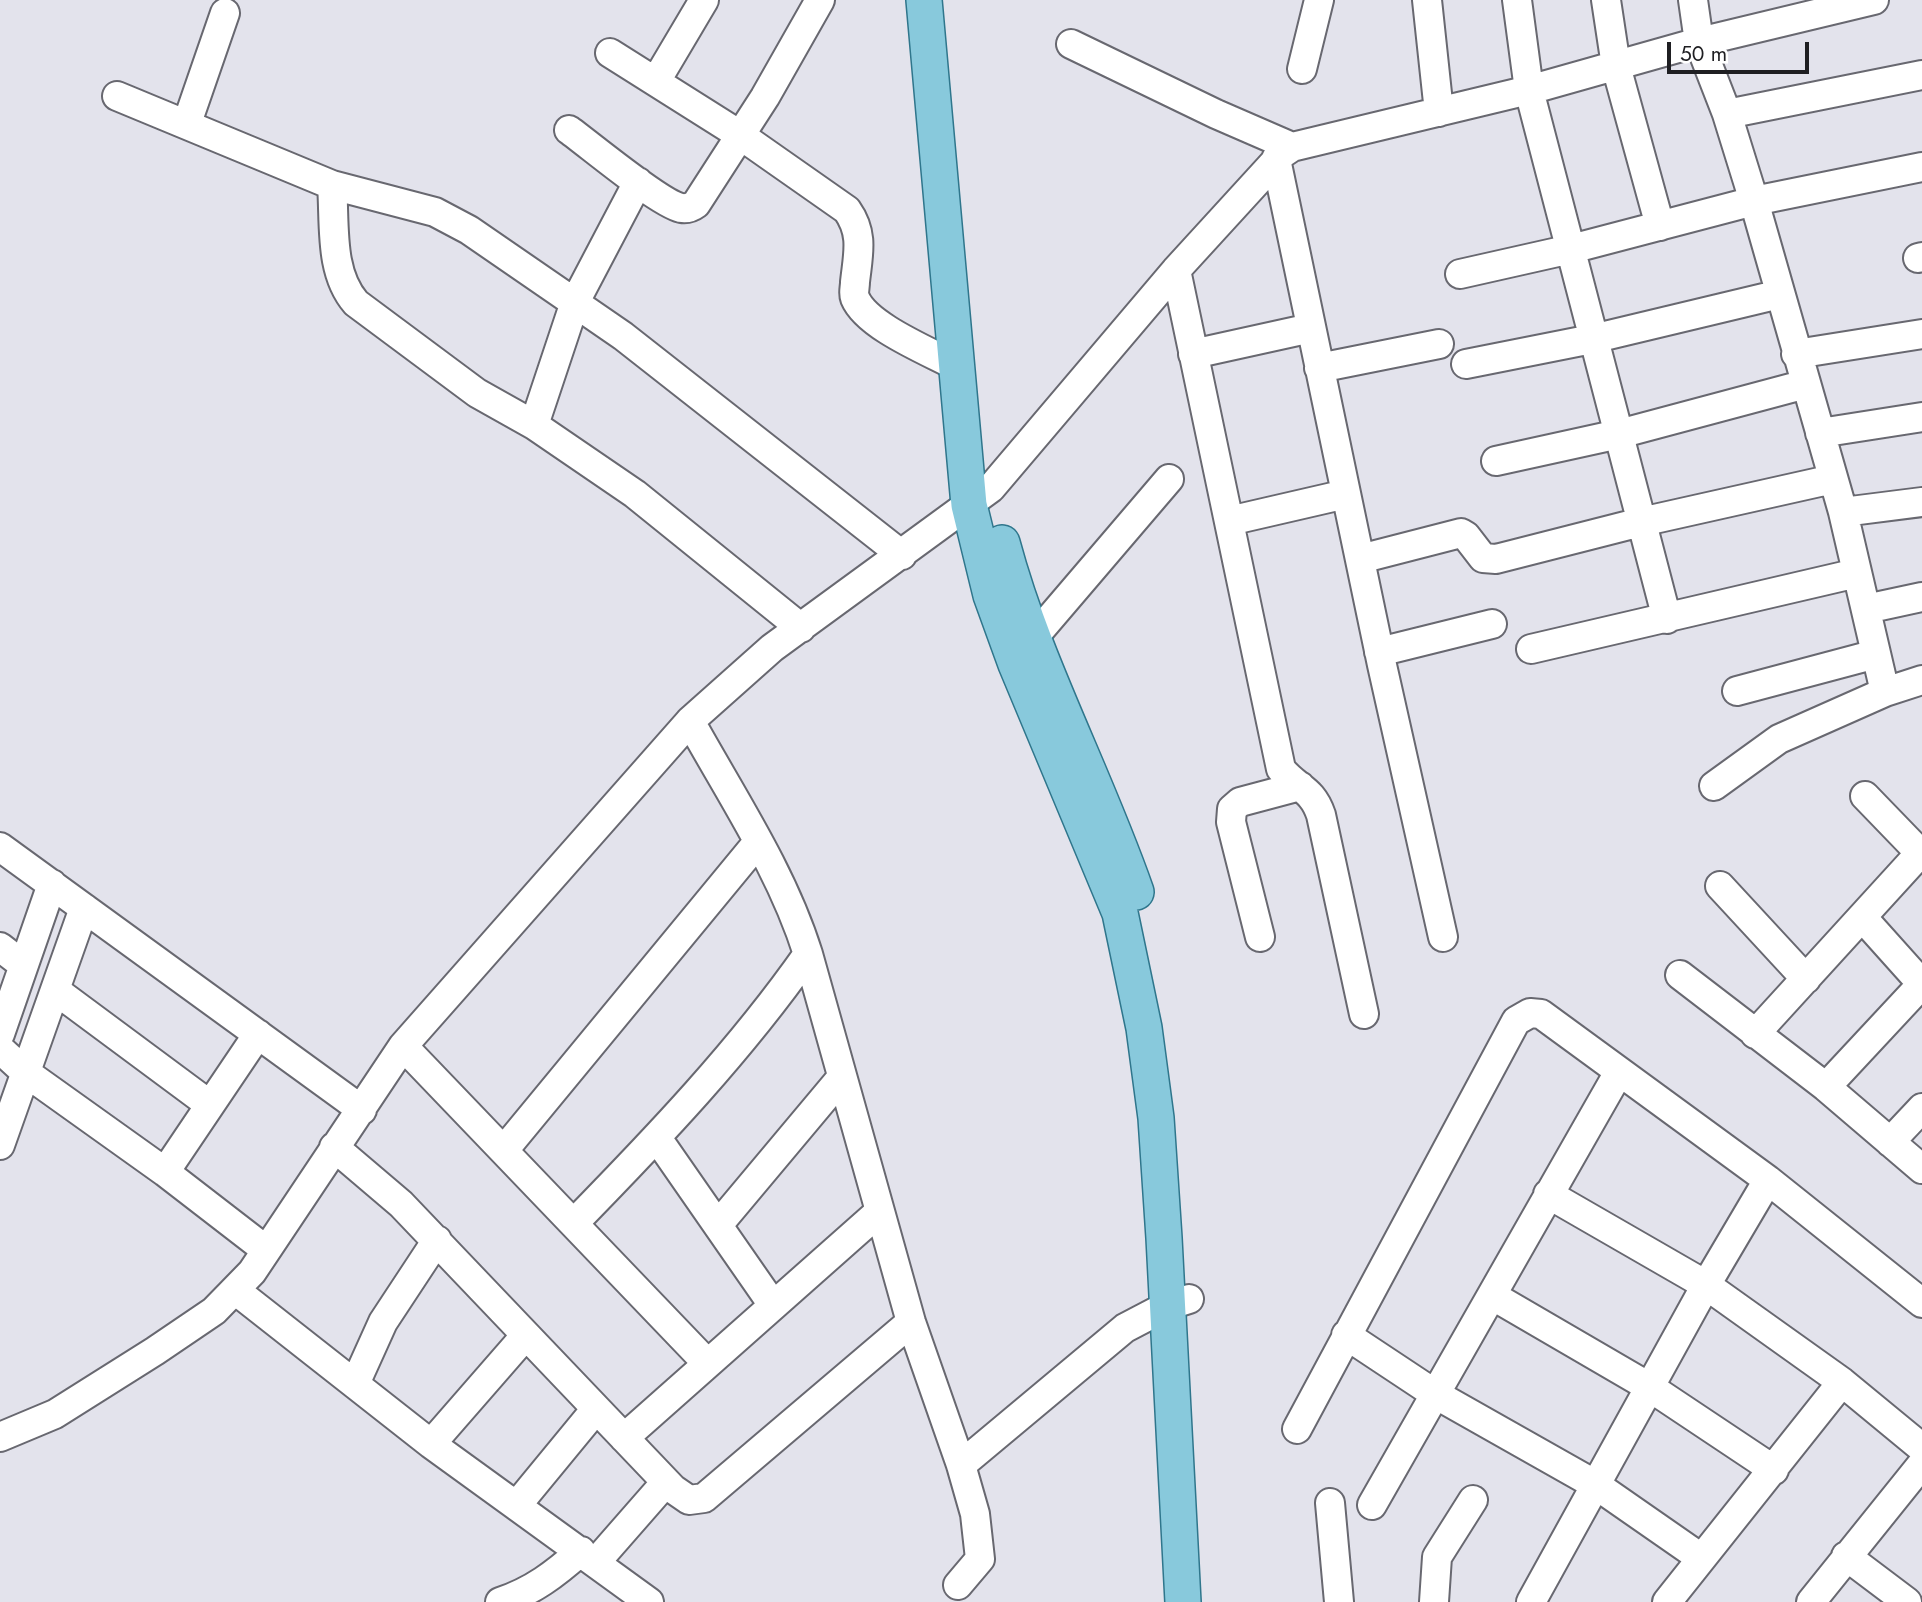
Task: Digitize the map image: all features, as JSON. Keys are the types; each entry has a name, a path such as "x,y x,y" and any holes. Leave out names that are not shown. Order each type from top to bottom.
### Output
{"main road":[{"path":"924,0 958,367 980,497 1127,869 1152,962 1172,1059 1183,1602"},
{"path":"944,0 952,53 980,497 991,595 1016,664 1121,913 1142,1015 1178,1302 1203,1602"}],"street":[{"path":"656,80 704,0"},
{"path":"569,130 638,182 680,208 690,208 696,204 740,135 820,0"},
{"path":"1302,69 1320,0"},
{"path":"1427,0 1439,112"},
{"path":"1517,0 1528,90 1667,619"},
{"path":"1606,0 1616,66 1660,226"},
{"path":"1693,0 1699,42 1727,114 1754,201 1843,512 1885,692"},
{"path":"0,1437 55,1414 155,1352 214,1311 235,1290 252,1272 403,1046 690,721 772,648 980,497 1176,270 1284,153 1616,66 1699,42 1794,9 1874,0"},
{"path":"187,123 225,13"},
{"path":"1072,44 1216,114 1284,153"},
{"path":"610,53 740,135 847,209 856,223 860,237 854,296 862,309 873,320 958,367"},
{"path":"1727,114 1922,75"},
{"path":"117,96 332,185 435,212 469,230 575,302 902,555"},
{"path":"1284,153 1319,368 1443,937"},
{"path":"1460,274 1571,249 1754,201 1922,167"},
{"path":"534,425 575,302 638,182"},
{"path":"332,185 337,265 343,288 356,303 477,393 534,425 635,494 801,628"},
{"path":"1176,270 1281,769 1289,780 1315,799 1321,815 1364,1014"},
{"path":"1466,364 1592,339 1780,294"},
{"path":"1193,354 1311,328"},
{"path":"1797,354 1922,334"},
{"path":"1319,368 1439,344"},
{"path":"1496,461 1619,434 1806,384"},
{"path":"1820,433 1922,417"},
{"path":"1034,637 1169,479"},
{"path":"1360,559 1461,533 1466,536 1478,555 1496,559 1641,522 1833,479"},
{"path":"1229,522 1346,494"},
{"path":"1843,512 1922,502"},
{"path":"1531,649 1857,573"},
{"path":"1866,609 1922,597"},
{"path":"1379,652 1492,624"},
{"path":"1737,691 1876,654"},
{"path":"1714,786 1779,739 1885,692 1922,680"},
{"path":"690,721 789,902 808,954 911,1322 961,1465 978,1527 980,1559 958,1585"},
{"path":"1260,937 1231,822 1232,809 1240,802 1300,786"},
{"path":"1755,1034 1922,853 1865,796"},
{"path":"504,1150 758,842"},
{"path":"0,847 362,1110"},
{"path":"0,1034 22,964 52,884"},
{"path":"1720,886 1806,979"},
{"path":"0,1145 84,908"},
{"path":"1826,1087 1922,984 1862,917"},
{"path":"0,947 22,964"},
{"path":"574,1223 657,1138 783,989 808,954"},
{"path":"1680,975 1826,1087 1922,1169"},
{"path":"55,990 210,1105"},
{"path":"1297,1429 1463,1114 1521,1016 1541,1014 1768,1180 1922,1303"},
{"path":"165,1172 258,1034"},
{"path":"403,1046 707,1363"},
{"path":"0,1049 25,1072 165,1172 266,1250"},
{"path":"1372,1505 1619,1072"},
{"path":"718,1225 842,1077"},
{"path":"1890,1142 1922,1108"},
{"path":"657,1138 773,1305"},
{"path":"334,1147 401,1203 666,1482 689,1500 704,1498 911,1322"},
{"path":"1531,1602 1706,1285 1768,1180"},
{"path":"1548,1194 1706,1285 1842,1382 1922,1448"},
{"path":"624,1438 879,1212"},
{"path":"355,1384 383,1322 437,1240"},
{"path":"235,1290 431,1444 649,1602"},
{"path":"1493,1296 1651,1388 1774,1470"},
{"path":"961,1465 1125,1328 1178,1302"},
{"path":"431,1444 526,1335"},
{"path":"1346,1335 1435,1394 1597,1485 1701,1558"},
{"path":"1667,1602 1842,1382"},
{"path":"517,1505 596,1409"},
{"path":"1811,1602 1846,1556 1918,1477"},
{"path":"500,1602 523,1594 588,1557 666,1482"},
{"path":"1434,1602 1437,1557 1473,1500"},
{"path":"1330,1503 1339,1602"},
{"path":"1846,1556 1907,1602"}]}
